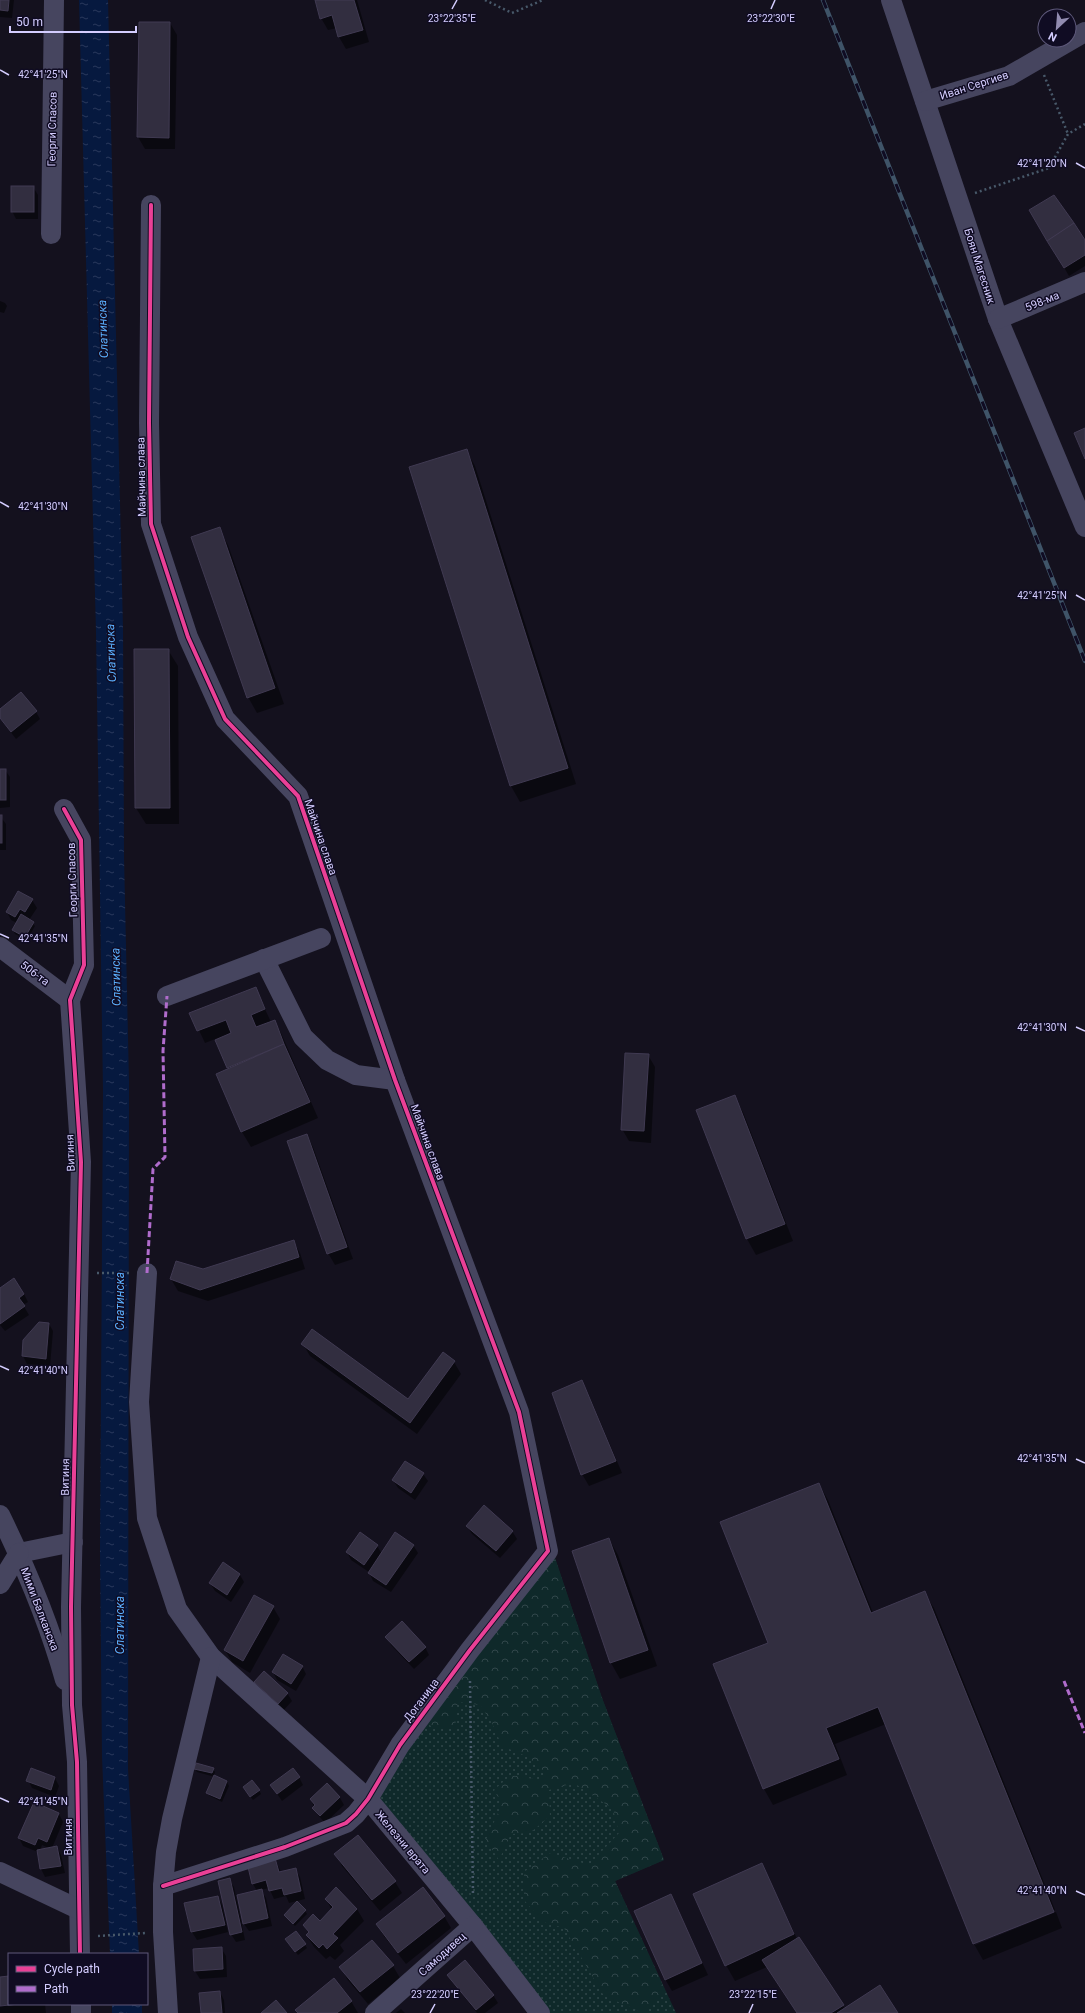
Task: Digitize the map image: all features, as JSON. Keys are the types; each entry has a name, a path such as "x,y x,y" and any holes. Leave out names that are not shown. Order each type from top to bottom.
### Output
{"street":[{"name":"Георги Спасов","path":"51,234 54,0"},
{"name":"Боян Магесник","path":"891,0 998,319 1085,527"},
{"name":"Иван Сергиев","path":"925,101 1008,76 1085,32"},
{"name":"Майчина слава","path":"151,204 149,423 151,524 188,637 225,719 298,796 395,1080 519,1412"},
{"name":"598-ма","path":"998,319 1085,282"},
{"name":"Георги Спасов","path":"64,810 81,840 84,965 70,1000"},
{"path":"167,996 321,938"},
{"name":"506-та","path":"0,947 70,1000"},
{"path":"264,959 303,1037 327,1060 356,1076 395,1080"},
{"name":"Витиня","path":"70,1000 81,1162 72,1542 72,1705 76,1762 78,1909 80,1945"},
{"path":"147,1273 139,1402 147,1518 177,1609 211,1657 172,1819 166,1852 163,1932 168,2013"},
{"name":"Доганица","path":"164,1886 285,1847 346,1823 356,1814 368,1799 400,1745 470,1650 548,1551 519,1412"},
{"name":"Мими Балканска","path":"0,1515 19,1553 57,1653 72,1705"},
{"path":"0,1584 19,1553 72,1542"},
{"name":"Железни врата","path":"211,1657 368,1799 473,1926 540,2013"},
{"path":"0,1872 78,1909"},
{"name":"Самодивец","path":"375,2013 473,1926"}],"path":[{"path":"485,0 512,13 543,0"},
{"path":"1038,59 1068,134"},
{"path":"958,199 1049,168 1068,134 1085,124"},
{"path":"78,1272 147,1273"},
{"path":"470,1650 473,1926"},
{"path":"80,1945 163,1932"}],"green space":[{"path":"548,1551 555,1558 602,1698 664,1860 615,1881 676,2013 540,2013 368,1799"},
{"path":"555,1558 602,1698 664,1860 615,1881 665,1990 644,2013 604,1996 564,1928 543,1922 524,1900 524,1872 550,1853 589,1865 619,1833 613,1809 574,1783 549,1790 550,1816 530,1833 511,1834 499,1860 486,1840 502,1804 494,1790 511,1775 539,1780 548,1775 528,1757 502,1746 492,1723 480,1705 458,1702 455,1728 432,1728 426,1719 480,1648"}],"water":[{"name":"Слатинска","path":"79,0 108,0 123,629 124,857 129,1082 128,1769 139,1953 110,1953 102,1756 100,1551 103,1091 96,631"},
{"path":"112,2005 142,2005 142,2013 112,2013"}],"building":[{"path":"0,0 9,0 8,11 0,10"},
{"path":"315,0 354,0 363,30 338,37 332,15 320,19"},
{"path":"139,22 170,22 169,138 137,137"},
{"path":"11,186 34,186 34,212 11,212"},
{"path":"1054,195 1074,223 1047,241 1029,210"},
{"path":"1074,223 1085,240 1085,255 1064,268 1047,241"},
{"path":"1085,428 1085,459 1074,433"},
{"path":"467,449 568,768 510,786 409,467"},
{"path":"220,527 275,688 247,698 191,537"},
{"path":"134,649 169,649 170,808 135,808"},
{"path":"21,692 37,711 11,732 0,718 0,709"},
{"path":"0,769 6,769 6,800 0,800"},
{"path":"0,815 2,815 2,843 0,843"},
{"path":"18,891 33,899 25,912 20,909 15,917 6,912"},
{"path":"21,914 34,922 25,937 12,930"},
{"path":"256,987 265,1009 251,1015 256,1027 275,1020 284,1044 227,1068 215,1040 231,1033 226,1020 197,1031 189,1013"},
{"path":"284,1044 310,1102 241,1132 216,1074"},
{"path":"625,1053 649,1054 644,1131 621,1130"},
{"path":"735,1095 785,1224 746,1239 696,1110"},
{"path":"307,1134 347,1247 327,1254 287,1141"},
{"path":"294,1240 299,1257 200,1290 170,1279 176,1261 203,1269"},
{"path":"14,1278 24,1294 19,1298 25,1306 0,1324 0,1288"},
{"path":"39,1322 49,1323 46,1359 22,1356 23,1340"},
{"path":"312,1329 408,1399 443,1352 455,1361 410,1423 301,1344"},
{"path":"582,1380 616,1461 581,1475 552,1393"},
{"path":"405,1461 424,1473 411,1493 392,1480"},
{"path":"819,1483 871,1613 925,1591 1054,1912 973,1944 878,1707 826,1728 839,1759 763,1789 713,1664 768,1643 720,1522"},
{"path":"484,1505 513,1531 496,1551 466,1526"},
{"path":"360,1532 378,1545 364,1565 346,1552"},
{"path":"395,1532 414,1545 386,1585 368,1573"},
{"path":"609,1538 648,1650 610,1663 572,1551"},
{"path":"223,1562 240,1574 227,1595 209,1583"},
{"path":"254,1595 274,1606 243,1661 224,1650"},
{"path":"402,1621 426,1647 409,1662 385,1637"},
{"path":"283,1654 303,1666 291,1684 272,1672"},
{"path":"264,1671 288,1693 278,1704 254,1682"},
{"path":"196,1763 214,1768 212,1773 194,1769"},
{"path":"31,1768 55,1777 51,1790 26,1781"},
{"path":"293,1768 300,1777 277,1794 270,1785"},
{"path":"214,1775 227,1781 220,1799 206,1793"},
{"path":"252,1780 260,1790 250,1797 243,1787"},
{"path":"327,1783 340,1797 320,1816 312,1808 315,1805 310,1799"},
{"path":"34,1802 59,1813 47,1842 38,1838 35,1845 18,1838"},
{"path":"358,1835 396,1881 372,1900 334,1854"},
{"path":"57,1846 61,1866 40,1869 37,1850"},
{"path":"275,1858 279,1872 296,1868 301,1891 284,1895 282,1888 269,1891 266,1880 252,1884 248,1867"},
{"path":"762,1863 794,1934 725,1966 693,1894"},
{"path":"230,1878 242,1932 230,1935 218,1881"},
{"path":"336,1887 357,1909 333,1934 338,1938 327,1949 323,1944 319,1948 306,1935 309,1932 303,1925 313,1914 320,1921 333,1907 325,1899"},
{"path":"423,1887 445,1916 398,1953 376,1924"},
{"path":"262,1889 268,1918 243,1924 237,1895"},
{"path":"671,1894 702,1963 665,1980 634,1911"},
{"path":"218,1896 225,1925 191,1932 184,1903"},
{"path":"297,1901 306,1910 293,1924 284,1915"},
{"path":"296,1931 306,1944 295,1952 285,1939"},
{"path":"799,1937 844,2005 831,2013 797,2013 762,1960"},
{"path":"372,1940 394,1965 360,1992 339,1967"},
{"path":"222,1947 223,1969 194,1971 193,1949"},
{"path":"465,1960 494,1995 476,2010 447,1975"},
{"path":"8,1976 8,2005 10,2005 0,2006 0,1977"},
{"path":"334,1978 352,2001 337,2013 298,2013 295,2010"},
{"path":"880,1985 898,2013 837,2013"},
{"path":"220,1991 222,2013 201,2013 199,1993"},
{"path":"276,2000 287,2013 261,2013"}],"railway":[{"path":"823,0 1085,661"}],"marked path":[{"path":"147,1273 153,1169 165,1157 163,1051 167,996"},
{"path":"1064,1681 1085,1733"}],"cycle path":[{"path":"151,205 149,423 151,524 188,637 225,719 298,796 395,1080 519,1412 548,1551 470,1650 400,1745 368,1799 356,1814 346,1823 285,1847 163,1886"},
{"path":"64,809 81,840 84,965 70,1000 81,1162 71,1607 72,1705 77,1762 80,1953"}]}
